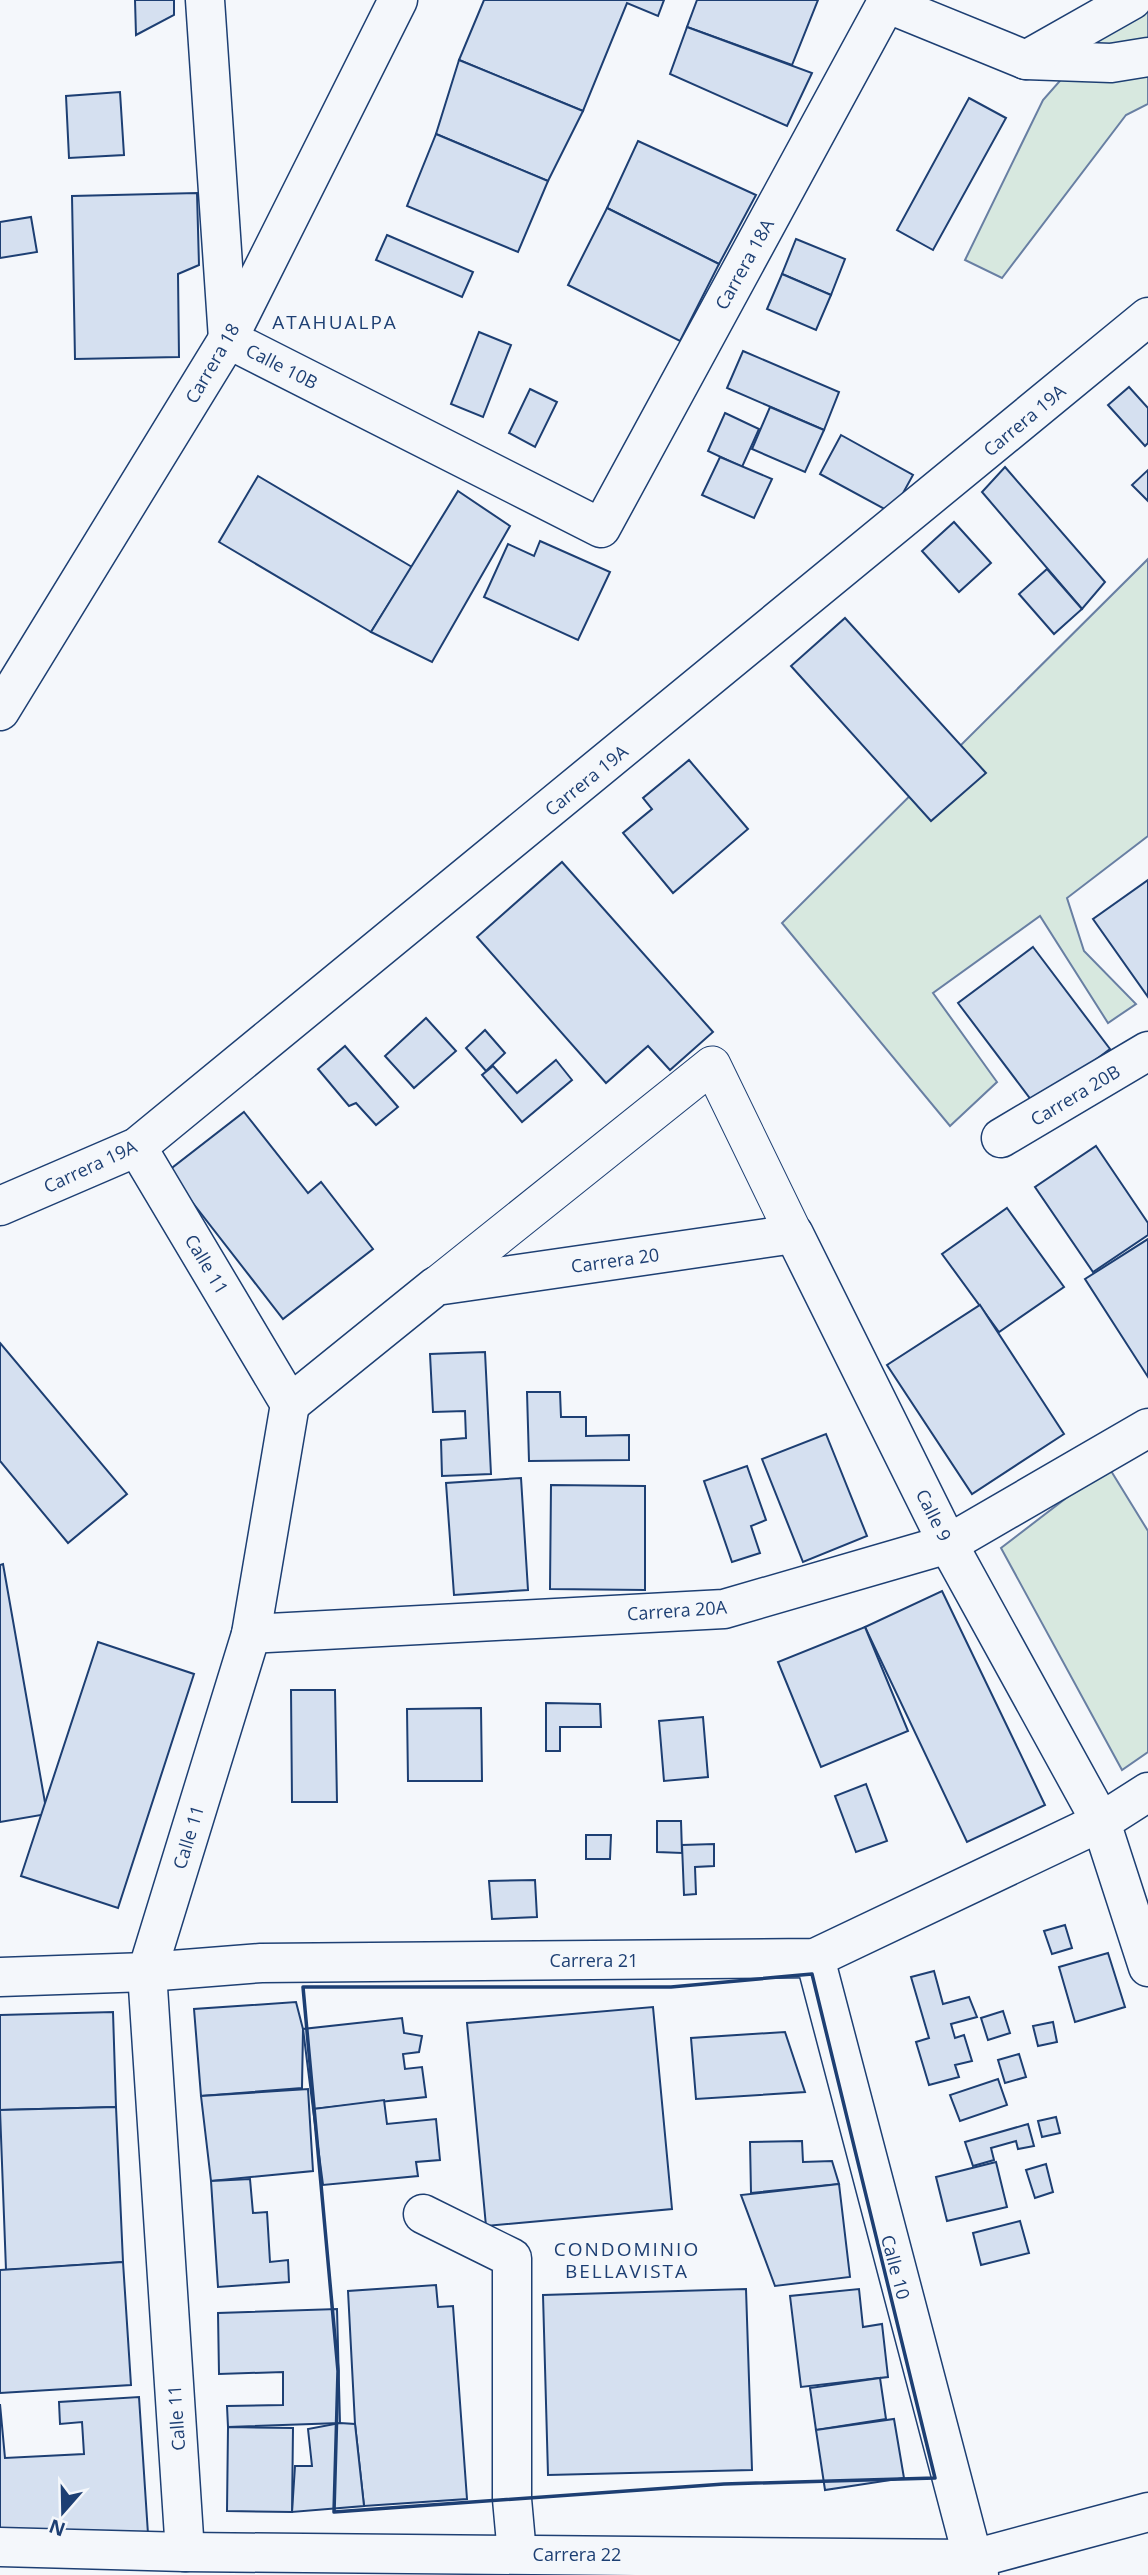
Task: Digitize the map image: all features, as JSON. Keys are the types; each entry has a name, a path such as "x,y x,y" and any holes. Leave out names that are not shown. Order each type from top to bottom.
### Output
{"street":[{"name":"Calle 10B","path":"205,0 228,339 601,528"},
{"name":"Carrera 18","path":"0,711 228,339 398,0"},
{"path":"1026,60 1132,0"},
{"path":"887,1 1026,60 1111,63 1148,57"},
{"name":"Carrera 18A","path":"601,528 887,1"},
{"name":"Carrera 19A","path":"0,1206 137,1147 1148,317"},
{"name":"Carrera 20B","path":"1001,1138 1148,1051"},
{"name":"Calle 9","path":"436,1286 712,1065 948,1544 1101,1822 1148,1967"},
{"name":"Calle 11","path":"137,1147 290,1404 251,1634 146,1972 186,2564"},
{"name":"Carrera 20","path":"436,1286 793,1234"},
{"path":"290,1404 436,1286"},
{"name":"Carrera 20A","path":"251,1634 724,1609 948,1544 1148,1428"},
{"name":"Carrera 21","path":"0,1977 146,1972 261,1963 815,1958 1101,1822 1148,1792"},
{"name":"Calle 10","path":"815,1958 976,2567"},
{"path":"423,2214 512,2258 512,2499 517,2554"},
{"name":"Carrera 22","path":"0,2547 186,2564 517,2554 655,2564 976,2567 1148,2512"}],"shaded area":[{"path":"1148,2 1148,104 1126,115 1002,278 965,260 1043,100 1110,24"},
{"path":"1148,559 1148,836 1067,898 1084,951 1136,1004 1108,1023 1040,916 933,993 997,1082 950,1126 782,923"},
{"path":"1108,1466 1148,1531 1148,1752 1122,1770 1001,1548"}],"building":[{"path":"135,0 174,0 174,15 136,35"},
{"path":"484,0 664,0 658,16 627,3 583,111 459,60"},
{"path":"697,0 818,0 792,65 687,27"},
{"path":"687,27 812,73 787,126 670,74"},
{"path":"459,60 583,111 548,181 436,134"},
{"path":"120,92 124,155 69,158 66,96"},
{"path":"969,98 1006,118 933,250 897,230"},
{"path":"436,134 548,181 518,252 407,206"},
{"path":"638,141 756,195 719,264 607,208"},
{"path":"197,193 199,265 178,274 179,357 75,359 72,196"},
{"path":"607,208 719,264 680,341 568,285"},
{"path":"31,217 37,252 0,258 0,222"},
{"path":"387,235 473,272 462,297 376,260"},
{"path":"796,239 845,259 831,295 782,274"},
{"path":"782,274 831,295 816,330 767,309"},
{"path":"479,332 511,345 483,417 451,404"},
{"path":"743,351 839,392 824,430 727,388"},
{"path":"1129,387 1148,408 1148,443 1145,446 1108,405"},
{"path":"530,389 557,402 535,447 509,433"},
{"path":"770,407 824,430 805,472 752,449"},
{"path":"725,413 759,429 742,467 708,451"},
{"path":"841,435 913,475 892,513 820,474"},
{"path":"720,457 772,479 754,518 702,495"},
{"path":"1005,467 1105,582 1082,609 982,492"},
{"path":"1148,470 1148,501 1132,485"},
{"path":"258,476 412,567 371,632 219,542"},
{"path":"458,491 510,526 432,662 371,632"},
{"path":"954,522 991,563 959,592 922,551"},
{"path":"540,541 610,572 578,640 484,597 508,544 534,556"},
{"path":"1047,569 1082,609 1054,634 1019,594"},
{"path":"845,618 986,773 931,821 791,666"},
{"path":"689,760 748,829 673,893 623,833 652,809 643,798"},
{"path":"562,862 713,1032 670,1070 648,1046 606,1083 477,937"},
{"path":"1148,880 1148,997 1093,919"},
{"path":"1033,947 1110,1049 1035,1105 958,1003"},
{"path":"426,1018 456,1051 414,1088 385,1056"},
{"path":"485,1030 505,1053 486,1071 466,1048"},
{"path":"345,1046 398,1107 376,1125 356,1103 349,1106 318,1069"},
{"path":"556,1060 572,1080 522,1122 482,1075 493,1066 517,1093"},
{"path":"244,1112 308,1193 321,1182 373,1249 283,1319 168,1171"},
{"path":"1096,1146 1148,1223 1148,1235 1093,1272 1035,1187"},
{"path":"1007,1208 1064,1287 999,1332 942,1254"},
{"path":"1148,1239 1148,1377 1085,1279"},
{"path":"980,1305 1064,1434 972,1494 887,1365"},
{"path":"0,1343 127,1494 68,1543 0,1461"},
{"path":"485,1352 491,1474 442,1476 441,1440 466,1438 465,1411 433,1412 430,1354"},
{"path":"527,1392 560,1392 561,1417 586,1417 586,1436 629,1435 629,1460 529,1461"},
{"path":"826,1434 867,1536 803,1562 762,1459"},
{"path":"747,1466 766,1520 751,1526 760,1553 732,1562 704,1481"},
{"path":"521,1478 528,1590 454,1595 446,1483"},
{"path":"551,1485 645,1486 645,1590 550,1589"},
{"path":"3,1564 47,1814 0,1822 0,1565"},
{"path":"942,1591 1045,1805 967,1842 865,1627"},
{"path":"865,1627 908,1731 821,1767 778,1662"},
{"path":"98,1642 194,1674 118,1908 21,1876"},
{"path":"291,1690 335,1690 337,1802 292,1802"},
{"path":"546,1703 600,1704 601,1727 560,1727 560,1751 546,1751"},
{"path":"481,1708 482,1781 408,1781 407,1709"},
{"path":"703,1717 708,1777 664,1781 659,1721"},
{"path":"866,1784 887,1841 856,1852 835,1796"},
{"path":"657,1821 681,1821 682,1853 657,1852"},
{"path":"586,1835 611,1835 610,1859 586,1859"},
{"path":"714,1844 714,1866 695,1867 696,1894 684,1895 682,1845"},
{"path":"535,1880 537,1917 492,1919 489,1881"},
{"path":"1065,1925 1072,1948 1052,1954 1044,1931"},
{"path":"1108,1953 1125,2007 1075,2022 1059,1967"},
{"path":"934,1971 943,2004 969,1997 977,2017 951,2024 955,2038 964,2035 972,2061 955,2065 959,2077 929,2085 916,2042 929,2038 911,1977"},
{"path":"296,2002 303,2029 302,2088 201,2096 194,2009"},
{"path":"653,2007 672,2209 486,2226 467,2023"},
{"path":"1003,2011 1010,2033 988,2040 981,2018"},
{"path":"113,2012 116,2107 0,2110 0,2015"},
{"path":"402,2018 404,2033 422,2036 419,2052 403,2054 405,2069 422,2067 426,2097 313,2109 303,2029"},
{"path":"1053,2022 1057,2042 1038,2046 1033,2026"},
{"path":"785,2032 805,2092 696,2099 691,2038"},
{"path":"1019,2054 1026,2077 1005,2083 998,2060"},
{"path":"998,2079 1007,2105 960,2121 950,2095"},
{"path":"308,2089 313,2171 211,2181 201,2096"},
{"path":"384,2100 387,2124 436,2119 440,2160 416,2162 418,2176 323,2185 313,2109"},
{"path":"116,2107 123,2262 6,2270 0,2110"},
{"path":"1056,2117 1060,2133 1042,2137 1038,2121"},
{"path":"1028,2124 1034,2146 1018,2149 1016,2141 991,2148 994,2160 973,2166 965,2142"},
{"path":"802,2141 803,2162 832,2161 839,2184 751,2193 750,2142"},
{"path":"996,2162 1007,2207 947,2221 936,2177"},
{"path":"1046,2164 1053,2192 1035,2198 1026,2170"},
{"path":"250,2179 253,2213 267,2212 270,2262 288,2260 289,2282 218,2287 211,2181"},
{"path":"839,2184 850,2277 775,2286 741,2195"},
{"path":"1020,2221 1029,2253 981,2265 973,2233"},
{"path":"123,2262 131,2385 0,2393 0,2270"},
{"path":"436,2285 438,2307 453,2306 467,2499 364,2506 355,2424 348,2291"},
{"path":"746,2289 752,2470 548,2475 543,2295"},
{"path":"859,2289 863,2327 882,2324 888,2377 801,2387 790,2296"},
{"path":"337,2309 340,2423 228,2427 227,2406 283,2405 283,2372 219,2374 218,2313"},
{"path":"880,2378 886,2419 816,2430 810,2388"},
{"path":"139,2397 148,2534 0,2539 0,2404 5,2458 84,2454 82,2422 60,2424 59,2402"},
{"path":"894,2419 904,2478 825,2490 816,2430"},
{"path":"340,2423 355,2424 364,2506 292,2512 295,2466 312,2466 308,2429"},
{"path":"228,2427 293,2428 292,2512 227,2511"}],"wall":[{"path":"812,1974 935,2478 724,2484 334,2512 338,2371 303,1987 671,1987 812,1974"}],"district":[{"name":"ATAHUALPA","path":"335,322"},
{"name":"CONDOMINIO BELLAVISTA","path":"627,2260"}]}
